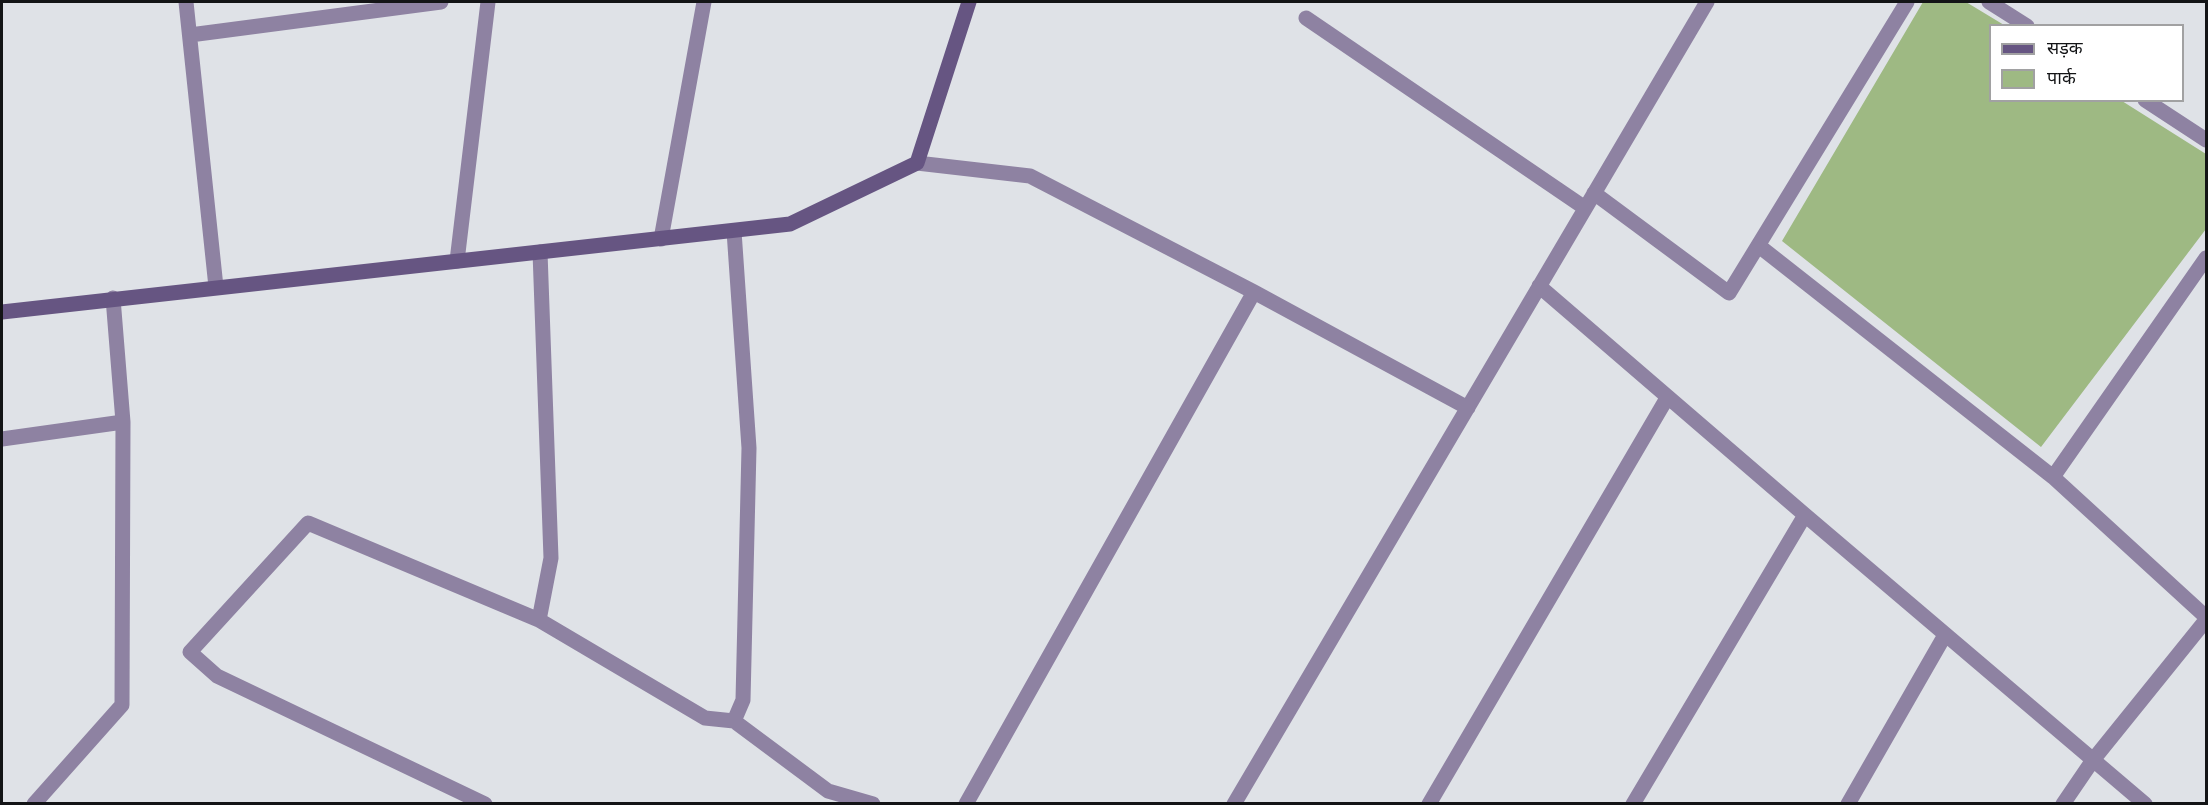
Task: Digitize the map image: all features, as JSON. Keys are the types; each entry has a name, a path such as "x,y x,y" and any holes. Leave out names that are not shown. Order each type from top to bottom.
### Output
{"street":[{"path":"186,2 216,287"},
{"path":"190,35 441,2"},
{"path":"457,261 488,2"},
{"path":"661,239 704,2"},
{"path":"917,163 969,2"},
{"path":"1234,804 1707,2"},
{"path":"1594,194 1729,293 1907,2"},
{"path":"1989,2 2024,24"},
{"path":"1306,18 1585,208"},
{"path":"2148,102 2206,140"},
{"path":"2,312 790,224 917,163 1030,176 1254,291 1468,408"},
{"path":"734,231 749,448 743,700 734,721"},
{"path":"1759,246 2053,477 2206,619 2093,760 2063,804"},
{"path":"539,620 551,558 540,252"},
{"path":"2053,477 2206,258"},
{"path":"1539,286 1805,516 2145,804"},
{"path":"966,804 1254,291"},
{"path":"34,804 122,705 123,422 114,298"},
{"path":"1429,804 1667,398"},
{"path":"2,439 123,422"},
{"path":"1633,804 1805,516"},
{"path":"485,804 217,676 190,652 308,523 539,620 705,718 734,721 826,797 873,804"},
{"path":"1848,804 1945,635"}],"green space":[{"path":"1923,2 1966,2 2002,24 1989,24 1989,102 2124,102 2206,154 2206,229 2041,447 1782,241"}]}
